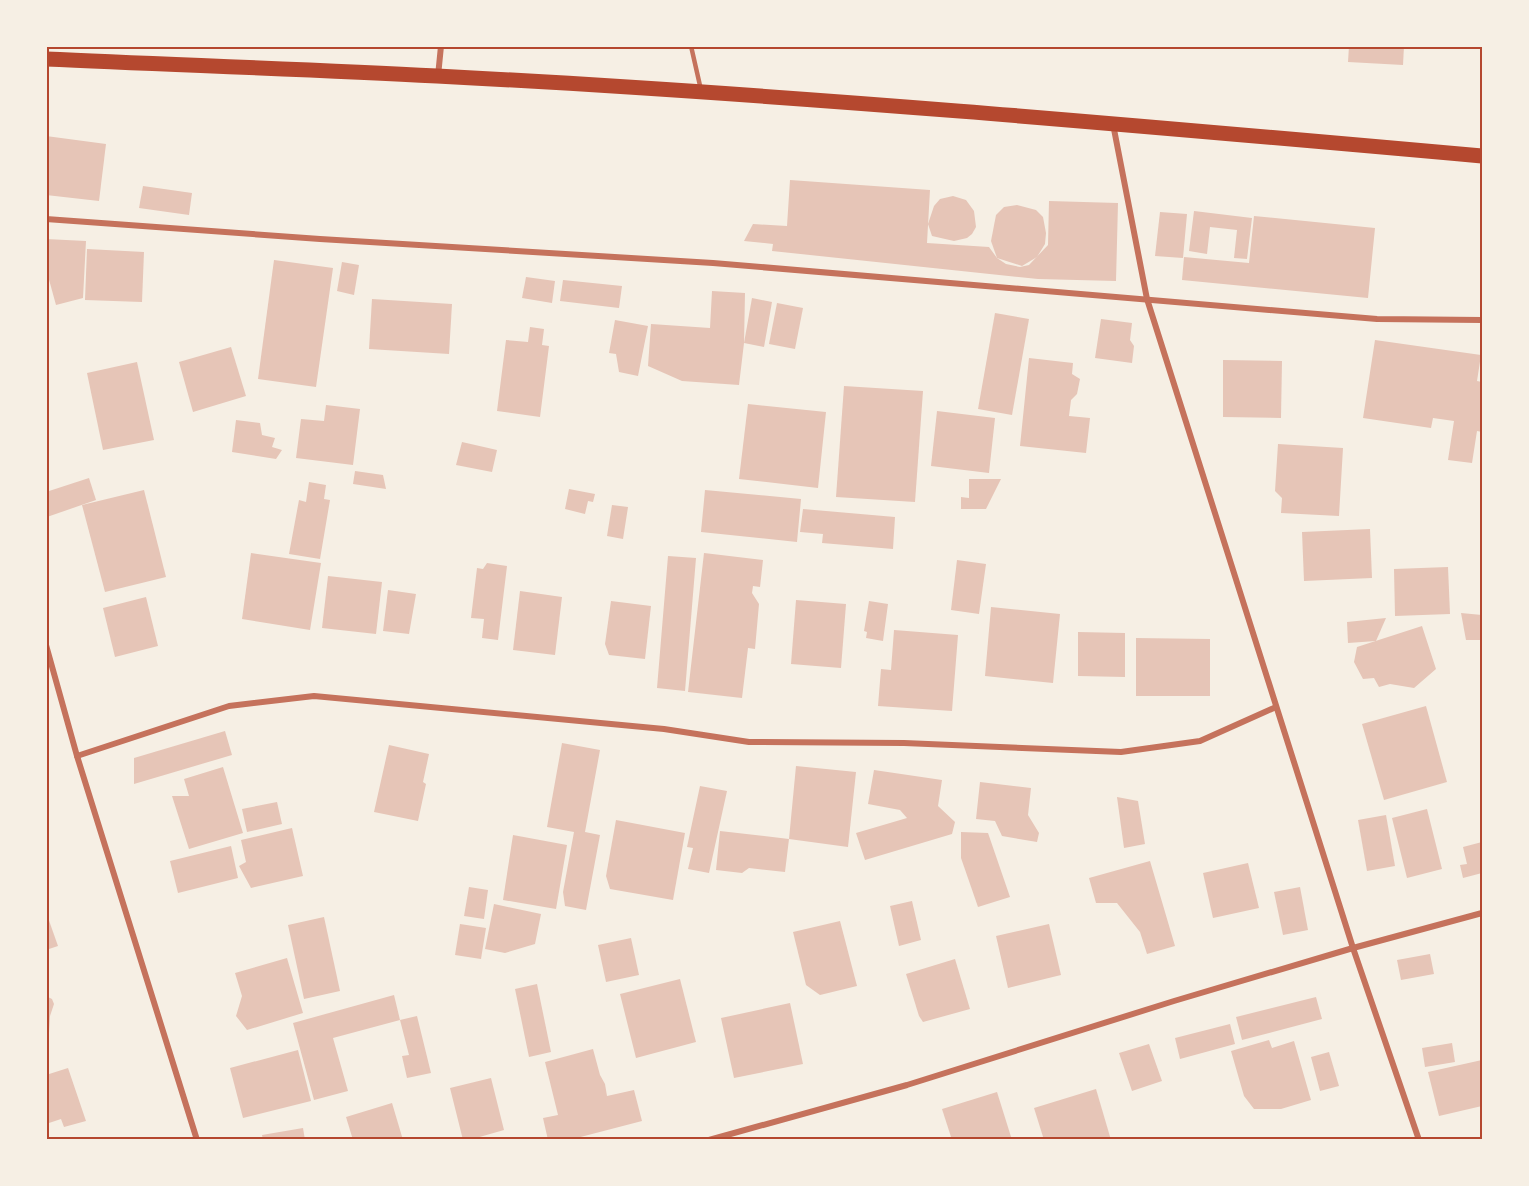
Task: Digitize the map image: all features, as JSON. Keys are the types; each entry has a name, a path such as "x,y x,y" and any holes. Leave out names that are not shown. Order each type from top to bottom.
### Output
{"main road":[{"path":"46,59 438,76 701,93 1113,123 1482,156"}],"street":[{"path":"438,76 441,46"},
{"path":"1113,123 1147,299 1353,948 1419,1140"},
{"path":"46,219 320,239 713,262 1377,319 1482,320"},
{"path":"46,645 77,756 197,1140"},
{"path":"77,756 229,706 314,696 664,729 749,742 904,743 1121,752 1200,741 1276,707"},
{"path":"709,1140 907,1085 1174,1001 1482,913"}],"lane":[{"path":"691,46 701,93"}],"building":[{"path":"1349,46 1404,46 1403,65 1348,62"},
{"path":"46,136 106,144 99,201 46,195"},
{"path":"790,180 930,190 927,243 989,247 997,258 1006,264 1020,267 1029,265 1048,245 1049,201 1118,203 1116,281 1038,279 772,251 773,244 744,241 753,224 787,226"},
{"path":"143,186 192,193 189,215 139,208"},
{"path":"953,196 966,200 974,211 976,227 967,238 954,241 932,236 928,224 934,206 940,199"},
{"path":"1017,205 1036,210 1043,217 1046,233 1045,244 1037,257 1022,266 997,258 991,241 996,215 1004,207"},
{"path":"1194,211 1252,218 1247,259 1234,258 1237,230 1210,227 1207,254 1189,251"},
{"path":"1160,212 1187,214 1183,258 1155,256"},
{"path":"1254,216 1375,228 1368,298 1182,280 1184,257 1249,263"},
{"path":"46,239 86,241 83,298 56,305 48,276 46,276"},
{"path":"87,249 144,252 142,302 85,300"},
{"path":"274,260 333,268 316,387 258,379"},
{"path":"342,262 359,265 354,295 337,291"},
{"path":"526,277 555,281 552,303 522,298"},
{"path":"563,280 622,286 619,308 560,301"},
{"path":"712,291 745,293 744,343 739,385 682,381 648,366 651,324 710,328"},
{"path":"752,298 772,302 764,347 744,343"},
{"path":"372,299 452,304 449,354 369,349"},
{"path":"777,303 803,308 795,349 769,344"},
{"path":"995,313 1029,319 1012,415 978,409"},
{"path":"1101,319 1132,323 1130,340 1134,346 1132,363 1095,358"},
{"path":"615,320 648,326 638,376 619,372 616,354 609,353"},
{"path":"530,327 544,329 542,345 549,346 540,417 497,411 506,340 528,342"},
{"path":"1375,340 1481,355 1477,381 1482,382 1482,432 1477,431 1472,463 1448,460 1454,421 1433,418 1431,428 1363,418"},
{"path":"231,347 246,396 193,412 179,362"},
{"path":"1029,358 1073,363 1072,374 1080,379 1077,394 1071,400 1069,416 1090,418 1086,453 1020,446"},
{"path":"1223,360 1282,361 1281,418 1223,417"},
{"path":"137,362 154,440 103,450 87,373"},
{"path":"844,386 923,391 915,502 836,497"},
{"path":"748,404 826,412 818,488 739,479"},
{"path":"326,405 360,409 353,465 296,458 301,419 324,421"},
{"path":"937,411 995,418 989,473 931,466"},
{"path":"236,420 260,423 262,435 275,438 272,447 282,450 276,459 232,452"},
{"path":"462,442 497,450 492,472 456,465"},
{"path":"1278,444 1343,448 1339,516 1281,513 1282,498 1275,491"},
{"path":"355,471 383,475 386,489 353,484"},
{"path":"89,478 96,500 47,517 46,492"},
{"path":"969,479 1001,479 986,509 961,509 961,497 969,498"},
{"path":"309,482 326,485 324,499 330,500 320,559 289,554 299,500 306,502"},
{"path":"569,489 595,494 593,502 588,501 585,514 565,509"},
{"path":"144,490 166,577 105,592 82,505"},
{"path":"705,490 801,499 797,542 701,532"},
{"path":"612,505 628,507 623,539 607,536"},
{"path":"803,509 895,517 893,549 822,543 823,534 800,532"},
{"path":"1370,529 1372,578 1304,581 1302,532"},
{"path":"251,553 321,563 310,630 242,619"},
{"path":"704,553 763,560 760,587 753,586 752,593 759,604 755,649 748,648 742,698 688,692"},
{"path":"668,556 696,558 685,691 657,688"},
{"path":"957,560 986,564 979,614 951,610"},
{"path":"487,563 507,566 498,640 482,638 484,619 471,618 477,568 483,569"},
{"path":"1448,567 1450,614 1395,616 1394,569"},
{"path":"328,576 382,582 376,634 322,628"},
{"path":"388,590 416,594 409,634 383,631"},
{"path":"520,591 562,597 555,655 513,650"},
{"path":"146,597 158,646 115,657 103,608"},
{"path":"796,600 846,604 841,668 791,664"},
{"path":"611,601 651,606 645,659 609,655 605,644"},
{"path":"869,601 888,604 883,641 866,638 867,632 864,631"},
{"path":"991,607 1060,614 1053,683 985,676"},
{"path":"1461,613 1482,615 1482,640 1466,640"},
{"path":"1386,618 1376,641 1348,643 1347,622"},
{"path":"1422,626 1436,669 1414,688 1390,684 1379,687 1374,678 1363,679 1354,662 1357,647"},
{"path":"894,630 958,635 952,711 878,706 881,669 891,670"},
{"path":"1078,632 1125,633 1125,677 1078,676"},
{"path":"1136,638 1210,639 1210,696 1136,696"},
{"path":"1426,706 1447,782 1384,800 1362,724"},
{"path":"225,731 232,755 134,784 134,758"},
{"path":"562,743 600,750 585,832 600,835 586,910 565,906 563,892 574,832 547,827"},
{"path":"389,745 429,754 423,782 426,784 418,821 374,812"},
{"path":"796,766 856,772 848,847 789,839"},
{"path":"223,767 243,833 189,849 172,796 189,796 184,779"},
{"path":"874,770 942,780 938,806 955,822 952,834 865,860 856,833 907,818 900,810 868,804"},
{"path":"980,782 1031,788 1028,815 1039,833 1037,842 1002,836 995,821 976,819"},
{"path":"700,786 727,791 709,873 688,869 693,848 687,847"},
{"path":"1117,797 1138,801 1145,844 1124,848"},
{"path":"277,802 282,824 247,832 242,809"},
{"path":"1427,809 1442,869 1407,878 1392,818"},
{"path":"1386,815 1395,866 1367,871 1358,820"},
{"path":"616,820 685,833 673,900 610,889 606,876"},
{"path":"292,828 303,876 251,888 239,866 246,862 241,840"},
{"path":"720,831 789,839 785,872 749,868 742,873 716,870"},
{"path":"961,832 988,833 1010,897 978,907 961,858"},
{"path":"513,835 567,845 556,909 503,900"},
{"path":"1482,842 1482,873 1463,878 1460,865 1467,864 1463,847"},
{"path":"231,846 238,878 178,893 170,861"},
{"path":"1150,861 1175,946 1147,954 1140,932 1117,903 1096,903 1089,878"},
{"path":"1248,863 1259,908 1213,918 1203,873"},
{"path":"469,887 488,890 484,919 464,916"},
{"path":"1300,887 1308,930 1283,935 1274,892"},
{"path":"912,901 921,940 899,946 890,906"},
{"path":"494,904 541,914 535,944 505,953 485,949"},
{"path":"46,912 58,946 46,950"},
{"path":"324,917 340,991 304,999 288,925"},
{"path":"840,921 857,986 820,995 806,985 793,932"},
{"path":"460,924 486,928 481,959 455,955"},
{"path":"1049,924 1061,975 1008,988 996,936"},
{"path":"631,938 639,975 606,982 598,945"},
{"path":"1430,954 1434,974 1401,980 1397,960"},
{"path":"287,958 303,1013 247,1030 236,1016 242,996 235,973"},
{"path":"955,959 970,1009 923,1022 906,974"},
{"path":"680,979 696,1042 636,1058 620,994"},
{"path":"537,984 551,1052 529,1057 515,989"},
{"path":"394,995 400,1020 333,1038 348,1091 314,1100 293,1023"},
{"path":"46,996 52,999 54,1004 50,1016 49,1033 46,1037"},
{"path":"1316,997 1322,1019 1242,1040 1236,1017"},
{"path":"790,1003 803,1064 734,1078 721,1018"},
{"path":"417,1016 431,1073 407,1078 402,1056 409,1055 400,1020"},
{"path":"1230,1024 1235,1044 1180,1059 1175,1038"},
{"path":"1269,1040 1272,1048 1294,1041 1311,1100 1281,1109 1254,1109 1244,1096 1231,1051"},
{"path":"1452,1043 1455,1062 1425,1067 1422,1048"},
{"path":"1149,1044 1162,1081 1132,1091 1119,1053"},
{"path":"593,1049 607,1096 634,1090 642,1121 569,1140 548,1140 543,1118 558,1115 545,1062"},
{"path":"298,1050 311,1101 243,1118 230,1068"},
{"path":"1329,1052 1339,1086 1320,1091 1311,1057"},
{"path":"1482,1060 1482,1106 1439,1116 1428,1072"},
{"path":"68,1068 86,1121 64,1127 61,1119 46,1124 46,1075"},
{"path":"491,1078 504,1130 463,1140 450,1088"},
{"path":"1096,1089 1111,1140 1044,1140 1034,1108"},
{"path":"997,1092 1012,1140 952,1140 942,1109"},
{"path":"392,1103 403,1140 353,1140 346,1117"},
{"path":"303,1128 305,1140 263,1140 262,1135"}]}
